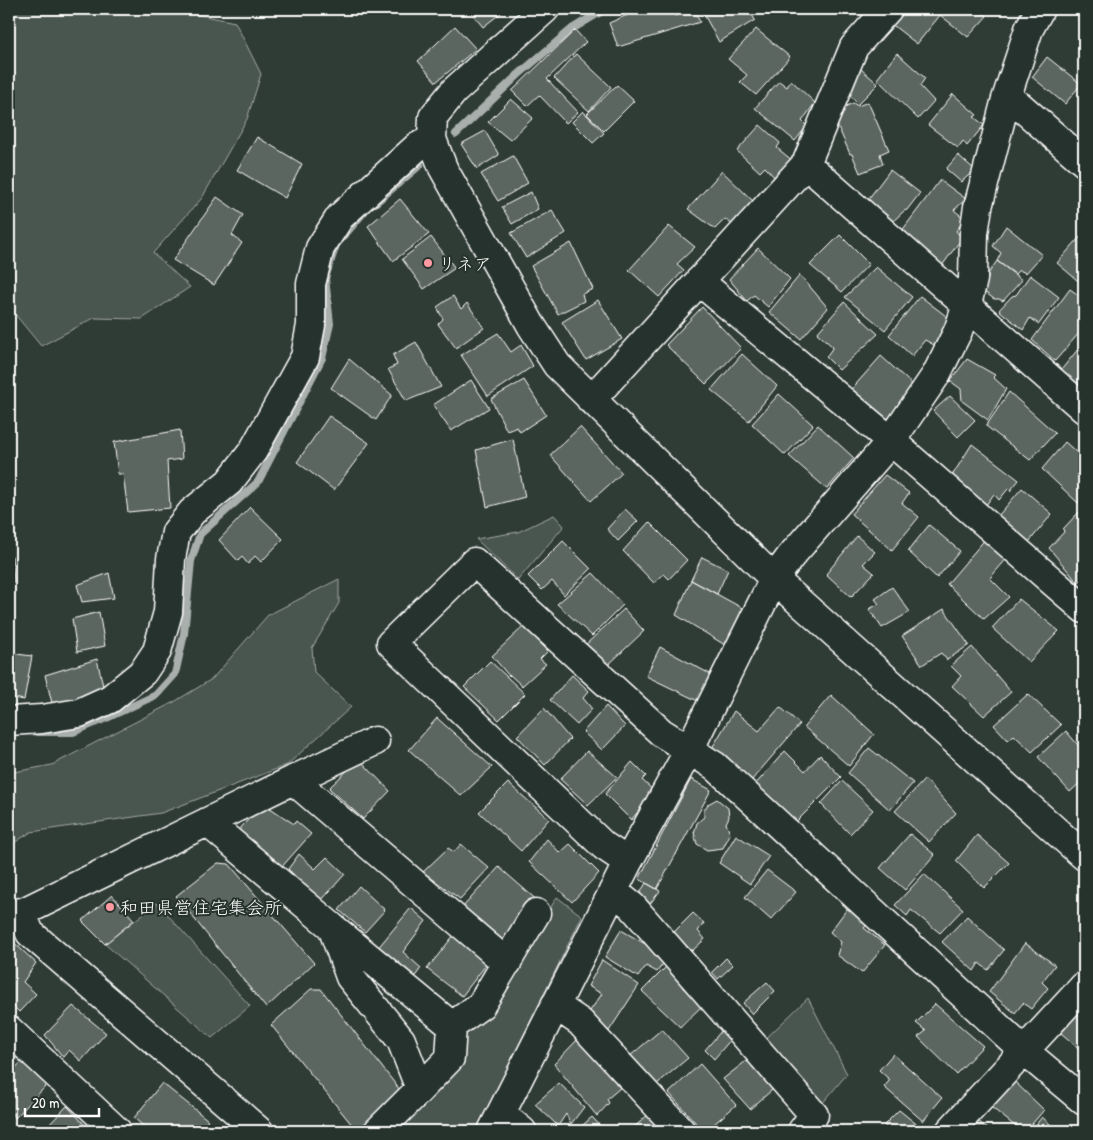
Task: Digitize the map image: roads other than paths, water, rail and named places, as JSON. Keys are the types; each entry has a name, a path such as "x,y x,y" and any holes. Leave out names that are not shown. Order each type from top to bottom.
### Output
{"street":[{"path":"545,9 454,90 433,118 432,139 443,168 531,325 557,365 774,579 1084,856"},
{"path":"591,400 806,164 854,47 888,9"},
{"path":"505,1126 554,1005 628,862 689,750 774,579 791,556 892,441 936,375 958,331 973,279 974,233 978,207 1006,99 1029,29 1040,9"},
{"path":"1006,99 1020,106 1084,162"},
{"path":"9,721 42,719 79,713 110,699 143,672 157,651 168,612 171,558 176,532 192,512 229,482 253,450 306,357 311,325 311,284 320,248 340,217 417,146 432,139"},
{"path":"806,164 1084,409"},
{"path":"699,281 892,441 1084,609"},
{"path":"628,862 604,846 391,643 474,562 662,733 715,766 1023,1050 1084,1101"},
{"path":"259,1131 30,933 15,915 375,741"},
{"path":"293,780 507,963"},
{"path":"207,822 452,1026"},
{"path":"613,891 632,906 814,1115 802,1131"},
{"path":"452,1026 481,1005 536,913"},
{"path":"332,927 350,977 401,1040 420,1089"},
{"path":"950,1131 1084,986"},
{"path":"554,1005 580,1022 681,1131"},
{"path":"378,1131 450,1058 452,1026"},
{"path":"9,1030 117,1131"}],"waterway":[{"path":"456,134 518,75 572,29 605,9"},
{"path":"375,203 420,165"},
{"path":"38,732 73,732 111,716 156,695 175,674 184,634 191,561 200,534 258,482 322,358 330,324 325,278 336,245 364,212"}],"place":[{"name":"リネア","path":"428,263"},
{"name":"和田県営住宅集会所","path":"110,907"}]}
